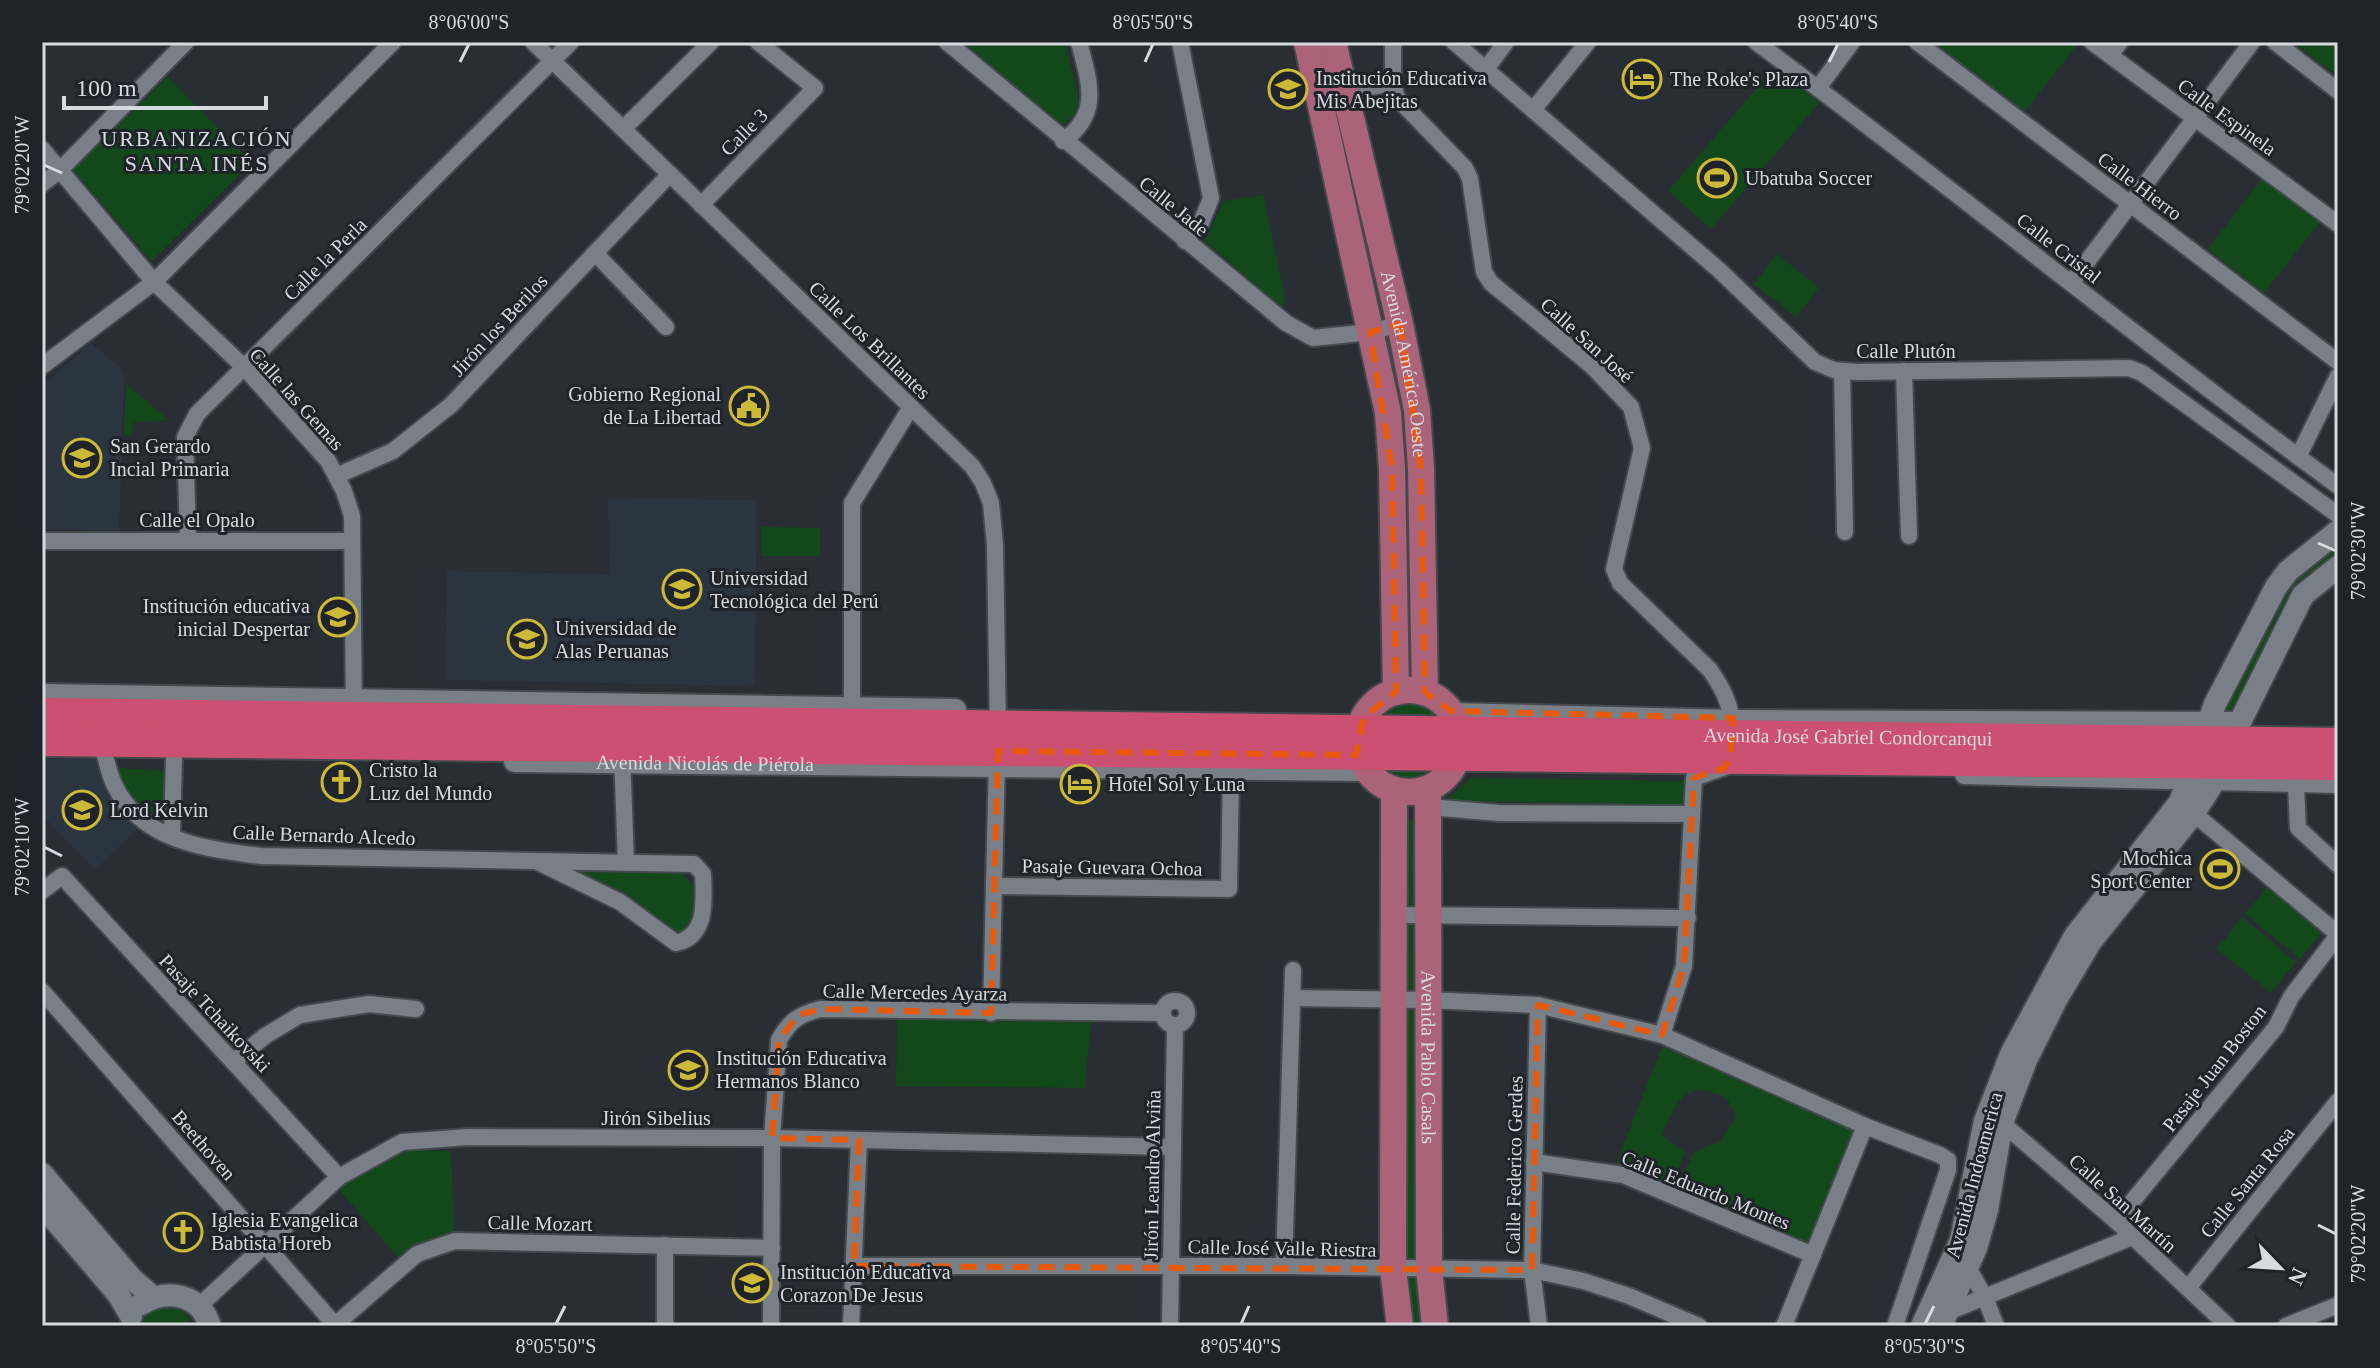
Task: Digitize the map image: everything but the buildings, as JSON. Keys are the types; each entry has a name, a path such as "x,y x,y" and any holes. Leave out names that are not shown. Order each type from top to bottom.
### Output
{"highway":[{"name":"Avenida Nicolás de Piérola","path":"42,741 353,730 497,711 788,715 1245,764 1362,743"},
{"name":"Avenida Nicolás de Piérola","path":"42,713 353,730 622,755 1285,722 1362,743"},
{"name":"Avenida José Gabriel Condorcanqui","path":"1732,737 1848,727 2010,728 2208,763 2338,743"},
{"name":"Avenida José Gabriel Condorcanqui","path":"1362,743 1456,733 1732,737 1954,761 2338,765"}],"main road":[{"name":"Avenida América Oeste","path":"1307,42 1388,413 1392,468 1396,692"},
{"name":"Avenida América Oeste","path":"1333,42 1400,324 1417,410 1425,692"},
{"path":"1394,595 1424,595"},
{"path":"1396,692 1425,692 1444,703 1456,733 1450,772 1428,798 1394,791 1374,779 1362,743 1372,705 1396,692"},
{"name":"Avenida Pablo Casals","path":"1394,791 1396,999 1393,1269 1400,1326"},
{"name":"Avenida Pablo Casals","path":"1428,798 1429,1269 1435,1326"}],"street":[{"path":"42,184 59,171 186,42"},
{"path":"42,366 154,282 393,42"},
{"name":"Calle Los Brillantes","path":"533,42 972,466 983,483 991,503 995,545 998,738 991,1013"},
{"name":"Calle la Perla","path":"188,539 185,437 197,414 571,42"},
{"path":"623,129 711,42"},
{"name":"Calle 3","path":"701,205 815,88 758,42"},
{"name":"Calle Jade","path":"947,42 1286,323 1313,338 1370,332 1400,324"},
{"path":"1063,141 1086,119 1091,90 1079,42"},
{"path":"1180,42 1211,198 1201,223 1185,241"},
{"path":"1344,92 1393,83 1393,42"},
{"name":"Calle Plutón","path":"1454,42 1719,270 1815,362 1842,371 2129,368 2142,373 2338,515"},
{"path":"1486,69 1506,42"},
{"path":"1533,110 1588,42"},
{"name":"Calle Cristal","path":"1756,42 2338,485"},
{"path":"1818,88 1852,42"},
{"name":"Calle Hierro","path":"1917,42 2338,362"},
{"name":"Calle Espinela","path":"2092,42 2115,48 2195,118 2338,224"},
{"path":"2071,283 2252,42"},
{"path":"2275,42 2338,91"},
{"name":"Calle San José","path":"1393,83 1397,98 1465,168 1470,179 1484,272 1491,283 1592,366 1631,407 1642,448 1614,569 1620,583 1710,670 1721,685 1732,737"},
{"name":"Calle las Gemas","path":"42,149 154,282 244,367 328,461 344,491 352,516 353,730"},
{"name":"Jirón los Berilos","path":"336,476 393,451 451,405 670,174"},
{"path":"595,253 666,327"},
{"path":"1842,371 1845,532"},
{"path":"1904,371 1909,536"},
{"path":"2298,457 2338,376"},
{"path":"852,708 852,503 911,407"},
{"path":"2322,503 2338,485"},
{"path":"2208,763 2276,587 2288,571 2338,531"},
{"name":"Calle el Opalo","path":"42,541 352,541"},
{"path":"2208,763 2303,595 2338,567"},
{"name":"Avenida Nicolás de Piérola","path":"42,695 353,730"},
{"name":"Avenida Nicolás de Piérola","path":"788,715 852,708 998,738"},
{"name":"Avenida Nicolás de Piérola","path":"42,756 174,757 353,730"},
{"name":"Avenida José Gabriel Condorcanqui","path":"1456,733 1732,737"},
{"path":"1662,1035 1684,966 1694,778 1724,768 1732,737"},
{"path":"622,755 626,863"},
{"name":"Calle Bernardo Alcedo","path":"105,756 114,785 148,827 203,848 261,856 694,864 703,874 704,904 697,931 691,938 676,943 620,902 538,862"},
{"path":"172,836 174,757"},
{"path":"2208,763 2296,785 2338,785"},
{"path":"2208,763 2338,935"},
{"name":"Avenida Indoamerica","path":"1922,1326 1961,1240 1994,1120 2056,1000 2091,941 2208,763"},
{"name":"Pasaje Guevara Ochoa","path":"994,886 1229,889 1245,764"},
{"path":"2296,785 2298,828 2338,865"},
{"path":"1428,798 1499,813 1692,814"},
{"name":"Pasaje Tchaikovski","path":"42,891 62,876 339,1177"},
{"path":"1396,915 1688,918"},
{"name":"Pasaje Juan Boston","path":"2116,1221 2276,1027 2291,997 2338,935"},
{"path":"1284,1266 1293,970"},
{"name":"Beethoven","path":"42,991 336,1326"},
{"path":"1292,998 1538,1005 1662,1035 1948,1160 1948,1170 1895,1326"},
{"path":"233,1062 265,1036 300,1015 369,1004 416,1009"},
{"name":"Calle Federico Gerdes","path":"1538,1005 1532,1270 1539,1326"},
{"name":"Calle Mercedes Ayarza","path":"772,1138 779,1040 798,1015 821,1009 1169,1019"},
{"name":"Jirón Leandro Alviña","path":"1169,1019 1173,1147 1170,1326"},
{"name":"Calle Santa Rosa","path":"2188,1288 2338,1101"},
{"name":"Avenida Indoamerica","path":"1945,1319 1968,1268 1987,1210 1994,1120"},
{"name":"Calle San Martín","path":"1994,1120 2116,1221 2228,1326"},
{"path":"1784,1326 1865,1126"},
{"name":"Jirón Sibelius","path":"199,1306 339,1177 402,1142 468,1137 772,1138 1173,1147"},
{"path":"771,1326 772,1138"},
{"path":"851,1326 859,1140"},
{"name":"Calle Eduardo Montes","path":"1534,1162 1623,1175 1813,1255"},
{"path":"42,1174 132,1279 153,1297"},
{"path":"42,1205 118,1294 129,1321"},
{"path":"1945,1319 1985,1297 2132,1237"},
{"name":"Calle Mozart","path":"336,1326 417,1254 455,1241 772,1248"},
{"path":"665,1245 665,1326"},
{"name":"Calle José Valle Riestra","path":"854,1266 1284,1266 1532,1270 1583,1281 1629,1296 1699,1326"},
{"path":"1968,1268 1985,1297 1996,1326"},
{"path":"129,1321 141,1305 153,1297 177,1295 199,1306 210,1326"},
{"path":"2286,1326 2338,1305"}],"highlighted area":[{"path":"1400,324 1421,469 1425,692 1451,711 1733,718 1730,759 1724,768 1694,778 1684,966 1662,1035 1538,1005 1532,1270 854,1266 859,1140 772,1138 779,1040 798,1015 821,1009 991,1013 998,751 1356,755 1364,717 1396,692 1392,468 1370,332"}],"shaded area":[{"name":"San Gerardo Incial Primaria","path":"91,343 124,371 119,531 42,529 42,386"},
{"name":"Universidad Tecnológica del Perú","path":"608,498 757,500 755,686 445,680 447,571 609,574"},
{"name":"Lord Kelvin","path":"101,758 117,805 139,827 95,870 42,815 42,759"}],"green space":[{"path":"964,42 1065,42 1079,100 1074,115 1061,127"},
{"path":"1932,42 2076,42 2078,44 2025,111"},
{"path":"2293,42 2338,42 2338,76"},
{"path":"1776,66 1819,103 1711,229 1668,191"},
{"path":"168,77 252,162 152,261 73,170"},
{"path":"2263,177 2320,222 2264,293 2208,249"},
{"path":"1263,195 1285,297 1280,306 1205,241 1224,201"},
{"path":"1777,254 1819,288 1796,317 1754,284"},
{"path":"1397,331 1413,420 1418,590 1398,589 1376,335"},
{"path":"126,384 169,420 134,422 131,435 124,435"},
{"path":"761,527 820,528 820,556 761,556"},
{"path":"2338,543 2338,559 2237,713 2220,713 2292,576"},
{"path":"1408,700 1428,703 1451,721 1372,722 1377,712"},
{"path":"1370,760 1446,768 1427,777 1405,780 1385,774"},
{"path":"120,768 164,771 164,824 157,827 119,785"},
{"path":"1471,778 1684,781 1684,805 1445,801"},
{"path":"1423,820 1425,990 1404,990 1402,821"},
{"path":"674,869 685,875 694,887 692,922 683,940 561,870"},
{"path":"2269,885 2324,929 2300,959 2245,914"},
{"path":"2242,917 2296,962 2271,993 2217,949"},
{"path":"1423,1005 1425,1262 1406,1263 1404,1006"},
{"path":"897,1019 1091,1019 1085,1088 896,1086"},
{"path":"1662,1047 1862,1125 1814,1250 1676,1197 1693,1153 1721,1141 1736,1117 1727,1098 1701,1090 1684,1096 1678,1103 1662,1136 1685,1152 1672,1185 1620,1166 1617,1161"},
{"path":"402,1142 418,1150 451,1151 455,1241 402,1262 341,1192 339,1177"},
{"path":"1404,1271 1426,1272 1431,1326 1410,1326"},
{"path":"174,1306 186,1314 193,1326 137,1326 147,1312"}],"place":[{"name":"The Roke's Plaza","path":"1642,79"},
{"name":"Institución Educativa Mis Abejitas","path":"1288,89"},
{"name":"Ubatuba Soccer","path":"1717,178"},
{"name":"Gobierno Regional de La Libertad","path":"749,406"},
{"name":"San Gerardo Incial Primaria","path":"82,458"},
{"name":"Universidad Tecnológica del Perú","path":"682,589"},
{"name":"Institución educativa inicial Despertar","path":"338,617"},
{"name":"Universidad de Alas Peruanas","path":"527,639"},
{"name":"Cristo la Luz del Mundo","path":"341,782"},
{"name":"Hotel Sol y Luna","path":"1080,784"},
{"name":"Lord Kelvin","path":"82,810"},
{"name":"Mochica Sport Center","path":"2220,869"},
{"name":"Institución Educativa Hermanos Blanco","path":"688,1070"},
{"name":"Iglesia Evangelica Babtista Horeb","path":"183,1232"},
{"name":"Institución Educativa Corazon De Jesus","path":"752,1283"}],"district":[{"name":"URBANIZACIÓN SANTA INÉS","path":"197,150"}]}
